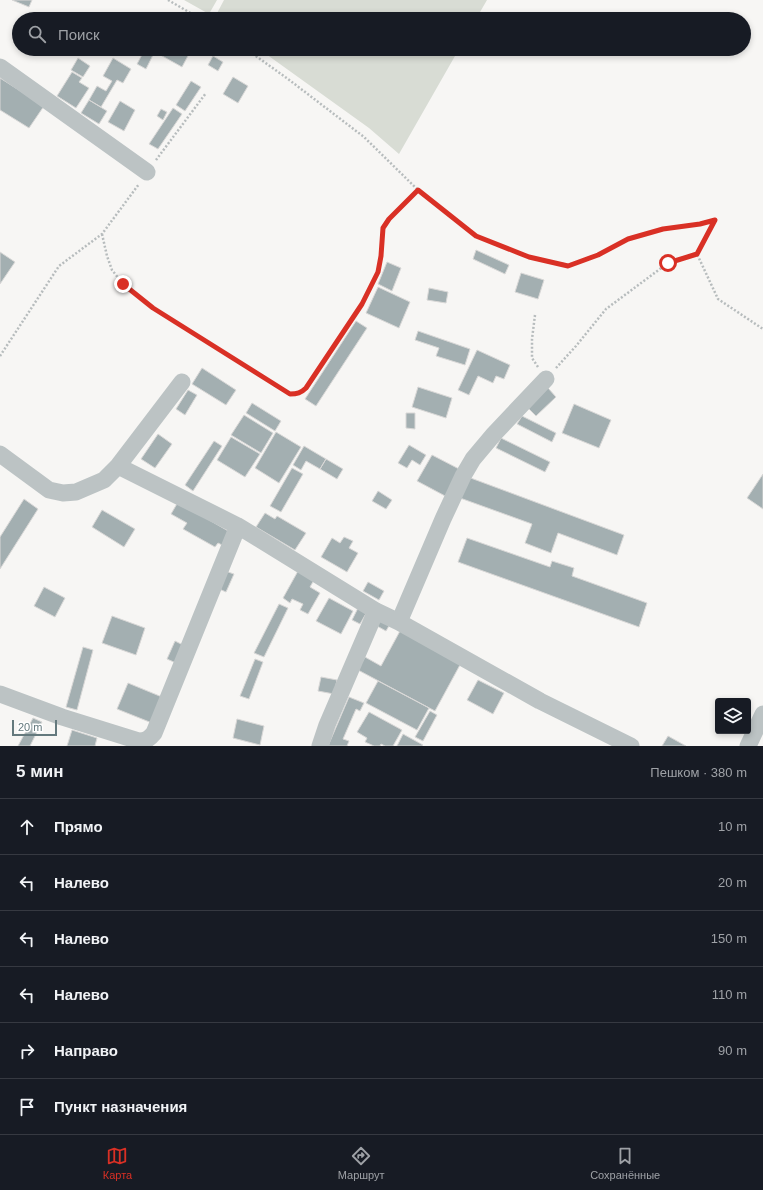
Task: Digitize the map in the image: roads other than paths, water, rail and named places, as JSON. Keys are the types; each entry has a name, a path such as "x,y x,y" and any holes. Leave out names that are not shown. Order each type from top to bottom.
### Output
{"street":[{"path":"0,67 148,172"},
{"path":"399,622 443,519 463,476 473,459 494,434 546,379"},
{"path":"0,454 49,490 63,493 76,492 104,480 118,466 182,382"},
{"path":"118,466 238,526 376,611 399,622 540,701 630,746"},
{"path":"0,694 62,717 139,741 145,741 150,738 154,733 238,526"},
{"path":"320,746 327,725 376,611"},
{"path":"748,746 763,714"}]}
